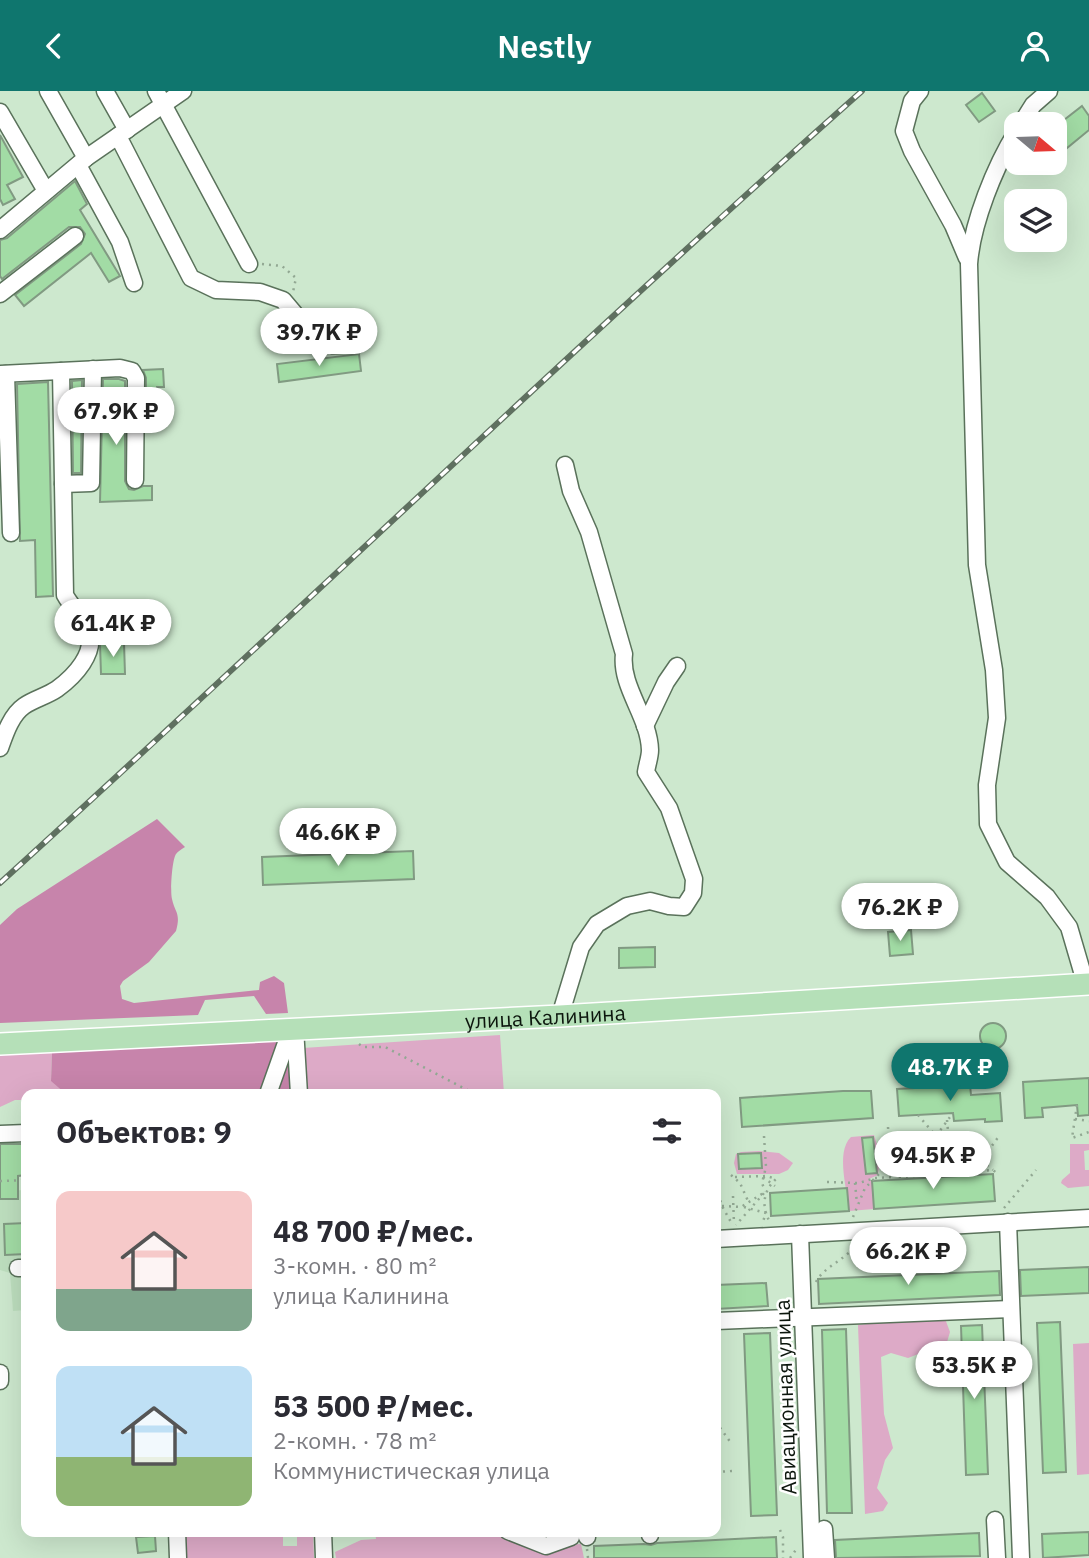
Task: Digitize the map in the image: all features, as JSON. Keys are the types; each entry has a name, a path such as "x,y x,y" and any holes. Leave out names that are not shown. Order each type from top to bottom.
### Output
{"main road":[{"name":"улица Калинина","path":"0,1044 560,1016 1088,984"}],"street":[{"path":"48,91 120,242 134,283"},
{"path":"105,91 191,278 216,290 260,292 283,300 316,339 332,345 358,344"},
{"path":"2,225 82,161 123,133 160,98 183,91"},
{"path":"920,91 912,101 904,131 912,151 953,225 969,264"},
{"path":"1029,112 1049,91"},
{"path":"160,98 249,264"},
{"path":"0,112 46,191"},
{"path":"1004,151 971,244 969,264 977,565 995,670 997,718 987,785 988,824 1007,862 1047,897 1069,927 1088,984"},
{"path":"0,294 75,236"},
{"path":"11,533 3,374 120,368 132,371 136,378 135,480"},
{"path":"63,484 91,482 93,369"},
{"path":"0,748 10,723 22,707 58,688 85,661 92,644 88,628 65,595 61,371"},
{"path":"560,1016 581,947 597,924 627,906 650,901 684,907 693,893 694,879 668,808 646,772 650,750 645,726 629,687 623,664 624,654 589,532 571,491 565,465"},
{"path":"645,726 666,682 677,666"},
{"path":"270,1089 293,1029"},
{"path":"293,1029 299,1089"},
{"path":"0,1134 21,1133"},
{"path":"721,1239 866,1230 1004,1217 1089,1218"},
{"path":"1004,1217 1011,1309 1021,1558"},
{"name":"Авиационная улица","path":"800,1234 812,1558"},
{"path":"721,1321 1011,1309"},
{"path":"0,1373 0,1381"},
{"path":"995,1520 997,1558"},
{"path":"824,1529 826,1558"},
{"path":"177,1537 178,1558"},
{"path":"323,1537 324,1558"},
{"path":"523,1537 546,1546 575,1537"}],"path":[{"path":"249,264 282,266 296,278 292,294 283,300"},
{"path":"358,1042 363,1047 385,1047 465,1089"},
{"path":"1077,1105 1072,1138 1089,1132"},
{"path":"918,1115 936,1136 953,1112"},
{"path":"1074,1118 1089,1121"},
{"path":"947,1120 948,1131 958,1136 981,1161 999,1175"},
{"path":"888,1127 886,1161 890,1171 900,1177"},
{"path":"762,1226 766,1213 764,1136"},
{"path":"964,1173 981,1161 999,1136"},
{"path":"851,1221 861,1197 886,1161"},
{"path":"827,1182 855,1183 874,1179 993,1170"},
{"path":"1004,1217 1036,1170"},
{"path":"734,1227 773,1185 776,1179 774,1177 733,1176 751,1207"},
{"path":"763,1177 773,1185"},
{"path":"0,1181 21,1180"},
{"path":"855,1183 858,1205"},
{"path":"855,1189 861,1197"},
{"path":"741,1207 765,1192"},
{"path":"733,1196 734,1227"},
{"path":"721,1203 734,1227"},
{"path":"722,1206 751,1207 766,1213 773,1225"},
{"path":"813,1288 819,1276 850,1254 866,1230"},
{"path":"721,1430 730,1443"},
{"path":"721,1472 732,1471"},
{"path":"779,1531 783,1537 783,1558"}],"shaded area":[{"path":"157,819 185,847 176,854 173,863 171,895 178,917 176,931 149,962 123,981 120,986 122,999 134,1003 259,990 260,982 274,976 284,983 288,1013 266,1014 254,996 205,1000 198,1015 0,1023 0,925 17,909"},
{"path":"500,1035 504,1089 305,1089 303,1048"},
{"path":"288,1039 292,1089 60,1089 51,1081 52,1051"},
{"path":"52,1051 51,1080 61,1089 21,1089 21,1100 0,1107 0,1054"},
{"path":"874,1135 881,1150 878,1175 869,1179 872,1181 874,1209 849,1211 843,1162 846,1144 851,1137"},
{"path":"1070,1144 1089,1144 1089,1150 1084,1151 1085,1170 1089,1170 1089,1186 1068,1188 1061,1183 1070,1173"},
{"path":"891,1147 918,1151 986,1148 962,1170 903,1174 890,1166"},
{"path":"759,1151 779,1153 793,1163 788,1170 779,1174 737,1174 734,1163 736,1154"},
{"path":"21,1190 21,1310 13,1311 10,1273 0,1270 0,1191"},
{"path":"944,1316 950,1332 945,1349 926,1351 908,1358 891,1353 881,1357 884,1414 893,1448 885,1460 877,1488 888,1503 883,1511 865,1514 858,1325"},
{"path":"1089,1343 1089,1474 1077,1475 1073,1344"},
{"path":"185,1537 283,1537 283,1546 297,1546 297,1537 313,1537 314,1558 186,1558"},
{"path":"503,1537 545,1550 581,1544 584,1558 336,1558 335,1552 361,1540"}],"building":[{"path":"982,93 995,111 979,122 966,105"},
{"path":"1082,106 1089,116 1089,130 1068,147 1068,117"},
{"path":"0,135 23,177 7,185 15,199 3,205 0,199"},
{"path":"75,181 87,204 80,210 120,276 109,282 91,253 24,306 15,295 81,244 85,234 80,227 69,227 2,279 0,240 7,238"},
{"path":"359,354 361,371 279,382 277,364"},
{"path":"163,369 164,387 157,387 158,421 146,421 146,378 143,370"},
{"path":"103,379 125,381 125,481 129,489 134,490 152,486 152,500 100,502"},
{"path":"82,380 81,473 73,473 72,381"},
{"path":"48,382 53,596 36,597 35,540 20,541 17,384"},
{"path":"124,643 125,674 101,674 100,644"},
{"path":"413,851 414,879 263,885 262,857"},
{"path":"911,930 913,954 890,956 888,932"},
{"path":"655,947 655,967 619,968 619,948"},
{"path":"993,1023 1002,1027 1006,1036 1002,1045 993,1049 984,1045 980,1036 984,1027"},
{"path":"1089,1078 1089,1115 1078,1116 1077,1105 1042,1108 1043,1117 1025,1118 1023,1082"},
{"path":"970,1085 971,1095 1000,1093 1002,1121 954,1121 953,1113 899,1116 897,1089"},
{"path":"871,1091 873,1118 742,1127 740,1098"},
{"path":"873,1137 877,1173 866,1174 862,1138"},
{"path":"0,1144 21,1144 18,1199 0,1199"},
{"path":"761,1153 762,1168 739,1169 738,1154"},
{"path":"993,1174 995,1201 874,1209 872,1181"},
{"path":"847,1188 849,1211 771,1216 770,1193"},
{"path":"21,1223 21,1254 5,1255 4,1224"},
{"path":"1089,1267 1089,1293 1021,1296 1020,1270"},
{"path":"999,1271 1000,1295 819,1304 818,1279"},
{"path":"766,1283 768,1306 721,1309 721,1285"},
{"path":"1060,1322 1066,1472 1043,1473 1037,1323"},
{"path":"982,1325 988,1474 966,1475 961,1326"},
{"path":"846,1329 852,1513 827,1513 822,1330"},
{"path":"770,1333 777,1515 751,1516 744,1334"},
{"path":"1089,1532 1089,1555 1043,1558 1042,1534"},
{"path":"979,1533 980,1556 836,1558 835,1540"},
{"path":"136,1537 155,1537 156,1551 138,1553"},
{"path":"776,1537 777,1558 594,1558 594,1546"}],"railway":[{"path":"0,883 645,287 862,91"}]}
